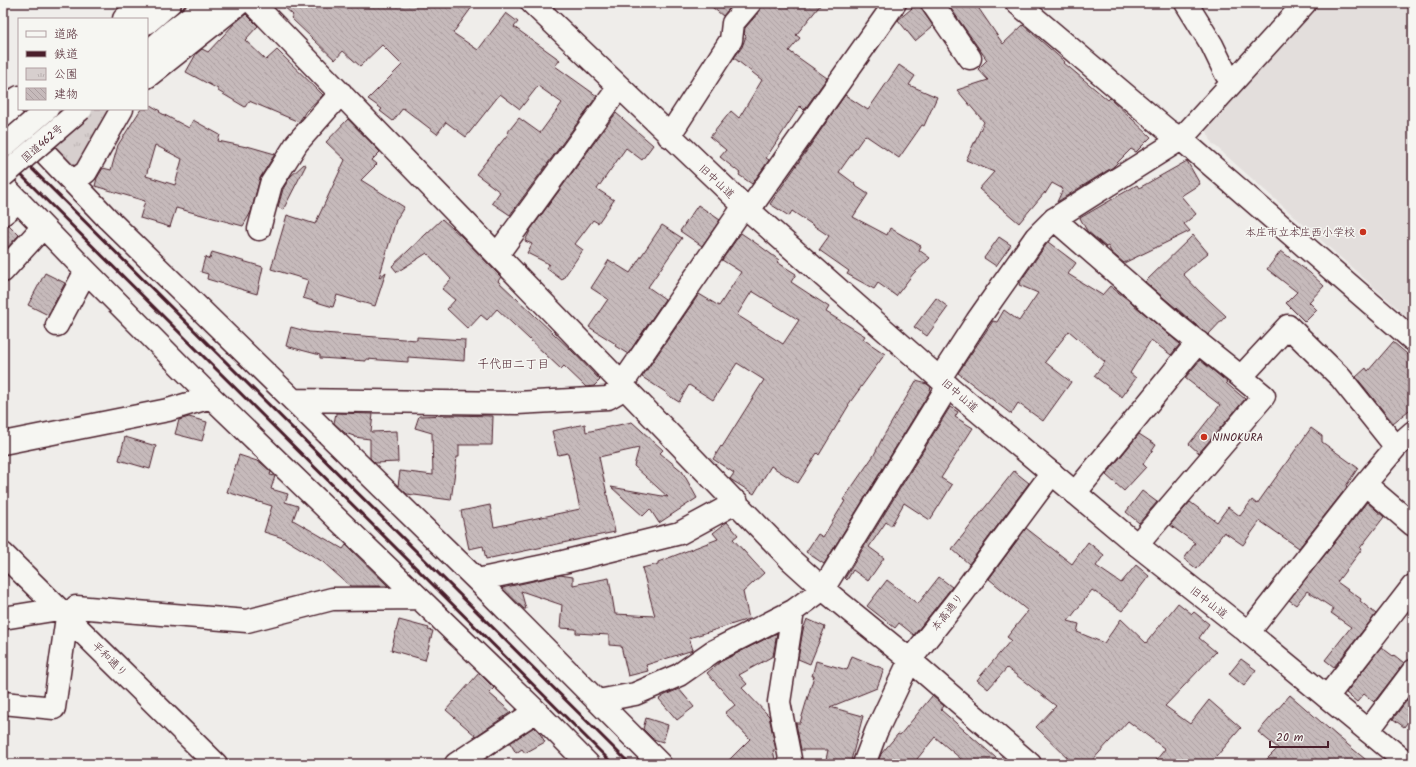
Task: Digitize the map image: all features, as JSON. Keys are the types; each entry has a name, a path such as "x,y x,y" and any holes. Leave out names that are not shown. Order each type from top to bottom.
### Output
{"main road":[{"path":"148,51 209,3"},
{"path":"148,76 240,3"},
{"path":"253,3 737,502 791,560 823,589 910,660 1030,764"},
{"name":"旧中山道","path":"532,3 669,136 746,208 944,382 1137,545 1248,633 1408,764"},
{"path":"669,136 731,40 733,22 750,3"},
{"path":"293,400 516,403 608,398 624,386 746,208 895,3"},
{"path":"932,3 970,58"},
{"path":"1017,3 1167,130 1181,139 1413,340"},
{"path":"1186,3 1212,45 1226,74 1232,82"},
{"path":"598,701 635,694 679,675 712,652 793,611 823,589 944,382 977,321 1036,237 1054,219 1181,139 1305,3"},
{"path":"128,18 154,11"},
{"path":"497,255 619,87"},
{"path":"259,230 271,184 297,143 341,94"},
{"path":"18,98 3,109 108,219 477,580 660,764"},
{"name":"国道462号","path":"3,146 46,110"},
{"name":"国道462号","path":"3,176 80,110"},
{"path":"73,182 86,172 121,110"},
{"path":"3,185 11,208 43,226 212,397 536,711 588,764"},
{"path":"1054,219 1175,324 1264,396 1137,545"},
{"path":"3,271 43,226"},
{"path":"57,325 86,271"},
{"path":"1241,377 1288,326 1340,377 1396,448"},
{"path":"1075,493 1198,342"},
{"path":"3,443 168,410 212,397"},
{"path":"1248,633 1365,484 1396,448 1413,432"},
{"name":"本高通り","path":"864,764 876,732 910,660 960,597 1052,473"},
{"path":"1365,484 1413,525"},
{"path":"477,580 563,562 680,533 737,502"},
{"name":"平和通り","path":"3,554 216,764"},
{"path":"1327,697 1413,586"},
{"path":"3,618 63,613 76,607 248,621 332,599 418,598"},
{"path":"791,764 779,702 793,611"},
{"path":"3,703 54,708 63,613"},
{"path":"1368,731 1413,671"},
{"path":"456,764 536,711"}],"shaded area":[{"name":"本庄市立本庄西小学校","path":"1322,3 1413,3 1413,322 1212,143 1206,129"}],"green space":[{"path":"18,110 113,110 86,164 74,169 14,112"}],"building":[{"path":"280,3 475,3 453,33 478,50 506,13 518,22 514,27 560,60 555,66 597,96 510,215 492,203 500,192 476,174 519,118 540,133 562,103 538,86 520,109 500,94 466,137 446,122 437,134 403,108 393,121 380,111 382,109 368,99 402,65 382,45 360,66 343,51 335,60 291,18 293,15"},
{"path":"707,3 734,3 723,16"},
{"path":"762,3 822,3 796,35 800,38 789,51 827,78 804,110 800,106 766,158 769,160 752,184 739,175 740,173 720,157 726,150 710,137 731,111 739,118 762,80 734,58 742,47 746,36 744,34 745,28 760,11"},
{"path":"918,3 920,3 922,10 933,26 915,41 898,20"},
{"path":"947,3 975,3 1003,44 1023,25 1065,62 1064,63 1108,100 1110,98 1151,137 1136,152 1131,149 1113,167 1057,202 1063,189 1052,183 1045,194 1045,192 1019,223 979,189 994,172 966,160 984,122 957,90 988,80 978,69 987,60"},
{"path":"246,14 258,26 245,40 266,60 277,50 323,95 306,111 299,122 249,101 245,107 218,91 218,89 186,72 196,54 202,49 208,52 235,23"},
{"path":"899,65 915,76 909,85 937,97 924,126 922,125 899,158 865,135 839,172 855,184 854,185 868,194 853,217 887,235 890,228 921,246 919,250 930,258 913,274 896,296 878,283 874,289 847,274 849,271 819,250 829,236 792,211 789,216 770,204 845,95 868,110"},
{"path":"148,104 160,111 159,112 189,128 193,120 220,135 218,141 247,146 275,154 260,178 251,212 243,226 176,208 170,227 140,218 145,201 95,186 97,178 103,168 111,170 118,145 140,110 148,110","holes":["155,145 182,159 175,185 146,176"]},
{"path":"616,113 653,145 642,160 626,148 597,189 614,200 598,223 593,220 575,244 583,250 562,280 546,268 549,264 527,253 532,244 525,241 531,229"},
{"path":"348,119 380,152 372,160 377,164 361,180 404,207 396,220 379,278 386,272 375,306 337,295 333,307 303,298 308,280 271,269 287,215 315,224 345,160 326,142"},
{"path":"1187,161 1200,184 1181,196 1196,214 1184,224 1190,231 1124,263 1111,252 1108,246 1106,247 1087,231 1080,218 1137,185 1139,188"},
{"path":"304,164 306,165 283,210 278,207 283,189 290,177"},
{"path":"698,205 720,220 702,246 680,231"},
{"path":"442,219 501,277 498,281 572,351 600,380 594,386 586,387 564,366 561,369 497,309 487,320 481,315 468,329 447,309 455,300 442,289 451,279 427,253 397,272 392,266"},
{"path":"9,225 19,235 3,252 3,226"},
{"path":"662,225 682,238 648,287 665,299 628,354 615,346 616,344 589,327 608,299 591,288 609,260 630,273"},
{"path":"741,233 779,260 777,262 796,274 791,282 829,307 826,312 865,336 863,339 885,354 848,405 819,455 817,453 798,483 771,466 754,494 730,479 734,473 713,459 764,380 737,363 713,400 689,385 679,402 642,377 699,294 719,306 741,272 722,260","holes":["752,291 799,320 783,344 737,315"]},
{"path":"1193,235 1208,253 1183,274 1226,316 1208,335 1145,282"},
{"path":"999,237 1011,245 996,266 984,258"},
{"path":"1048,242 1076,263 1068,274 1102,295 1110,286 1180,344 1171,355 1151,340 1130,373 1136,378 1122,397 1094,376 1105,362 1069,331 1045,362 1071,382 1043,421 1018,403 1011,414 958,373 993,321 997,322 1004,310 1019,321 1038,293 1019,285"},
{"path":"1281,251 1310,273 1324,286 1309,302 1317,310 1305,322 1286,303 1297,292 1267,269"},
{"path":"212,252 263,267 257,294 207,279 208,274 201,272 205,257 210,259"},
{"path":"45,273 65,283 48,315 28,305"},
{"path":"936,298 948,307 927,336 914,327"},
{"path":"291,327 309,332 417,340 417,337 465,340 464,361 408,357 408,362 320,358 320,355 286,346"},
{"path":"1393,342 1413,359 1413,407 1393,423 1356,377 1366,368 1368,371"},
{"path":"1200,360 1245,399 1199,453 1189,444 1220,405 1185,378"},
{"path":"916,381 927,384 931,387 929,393 824,564 806,552 818,534 823,537 845,501 843,500 874,455"},
{"path":"950,407 958,412 955,417 973,428 941,478 952,485 930,520 904,503 891,526 886,522 869,547 884,558 868,581 853,570 847,580 845,578"},
{"path":"336,413 373,414 371,432 397,431 398,462 375,463 370,458 370,439 354,437 345,433 334,423"},
{"path":"419,416 493,416 492,445 459,445 459,457 457,457 451,500 407,494 398,486 400,471 433,475 432,433 415,428"},
{"path":"189,417 207,422 202,441 175,434 179,420"},
{"path":"632,422 663,450 660,453 682,471 697,498 659,523 650,509 643,516 611,487 668,497 634,466 639,448 599,457 615,532 486,559 483,546 469,549 461,511 490,505 494,527 580,509 568,453 558,455 552,431 585,424 586,432"},
{"path":"1311,428 1322,436 1322,442 1358,468 1346,486 1347,487 1299,548 1260,521 1243,545 1224,532 1197,569 1184,559 1195,543 1170,525 1190,502 1217,522 1228,507 1240,516 1252,500 1257,504"},
{"path":"1139,434 1156,445 1143,464 1146,467 1124,491 1106,475"},
{"path":"125,437 156,446 150,469 119,460"},
{"path":"239,455 260,462 271,472 270,475 275,476 271,489 288,494 285,502 298,506 293,520 343,549 346,545 388,586 350,586 323,562 283,538 264,532 272,506 227,492"},
{"path":"1014,471 1029,483 969,564 952,549"},
{"path":"1142,491 1157,502 1139,523 1126,512"},
{"path":"1367,502 1384,517 1360,548 1362,549 1337,582 1361,599 1360,601 1376,614 1334,667 1325,660 1351,627 1331,613 1334,609 1307,591 1296,605 1289,600"},
{"path":"727,522 738,535 733,539 764,573 743,592 749,619 689,638 693,650 646,665 648,671 628,676 621,646 609,645 609,635 576,633 576,629 560,628 562,605 521,591 526,609 524,609 502,588 560,575 573,577 573,585 609,578 615,614 655,616 642,568 658,564 658,562 718,539 713,533"},
{"path":"1026,528 1072,564 1088,542 1104,555 1096,566 1121,583 1136,565 1149,576 1122,611 1092,590 1068,621 1079,624 1077,632 1104,643 1121,619 1146,643 1178,603 1192,614 1194,612 1209,624 1199,638 1216,652 1165,706 1190,724 1209,700 1241,728 1210,764 1153,764 1165,749 1128,721 1089,764 1074,764 1036,727 1056,706 1007,668 988,689 977,680 1011,640 1007,637 1028,611 989,579"},
{"path":"939,577 952,587 914,635 899,623 895,628 867,606 887,580 918,604"},
{"path":"807,619 825,627 810,664 798,659 803,630"},
{"path":"399,620 429,628 428,630 433,631 425,660 391,650"},
{"path":"777,633 773,656 739,675 747,684 742,688 769,716 776,750 773,750 776,764 725,764 750,739 725,713 735,705 707,673 720,662"},
{"path":"1381,647 1404,663 1374,702 1364,694 1357,702 1346,693"},
{"path":"852,656 884,669 877,688 830,707 863,716 850,764 825,764 828,750 801,750 796,723 800,723 814,676 812,676 816,661 847,670"},
{"path":"1241,659 1256,670 1244,686 1229,674"},
{"path":"479,673 494,688 489,693 511,712 476,736 446,710"},
{"path":"679,689 694,707 677,720 659,699"},
{"path":"1413,692 1413,715 1404,727 1393,719"},
{"path":"1290,695 1371,764 1262,764 1278,748 1258,732"},
{"path":"932,696 944,706 941,710 1003,764 967,764 935,737 913,764 877,764 881,754 898,734 900,735"},
{"path":"646,718 668,725 663,742 653,739 643,729"},
{"path":"534,727 545,742 525,753 522,749 516,753 510,743"}],"railway":[{"path":"3,140 630,764"},
{"path":"3,157 613,764"}],"place":[{"name":"本庄市立本庄西小学校","path":"1363,232"},
{"name":"NINOKURA","path":"1204,437"}],"district":[{"name":"千代田二丁目","path":"513,364"}]}
